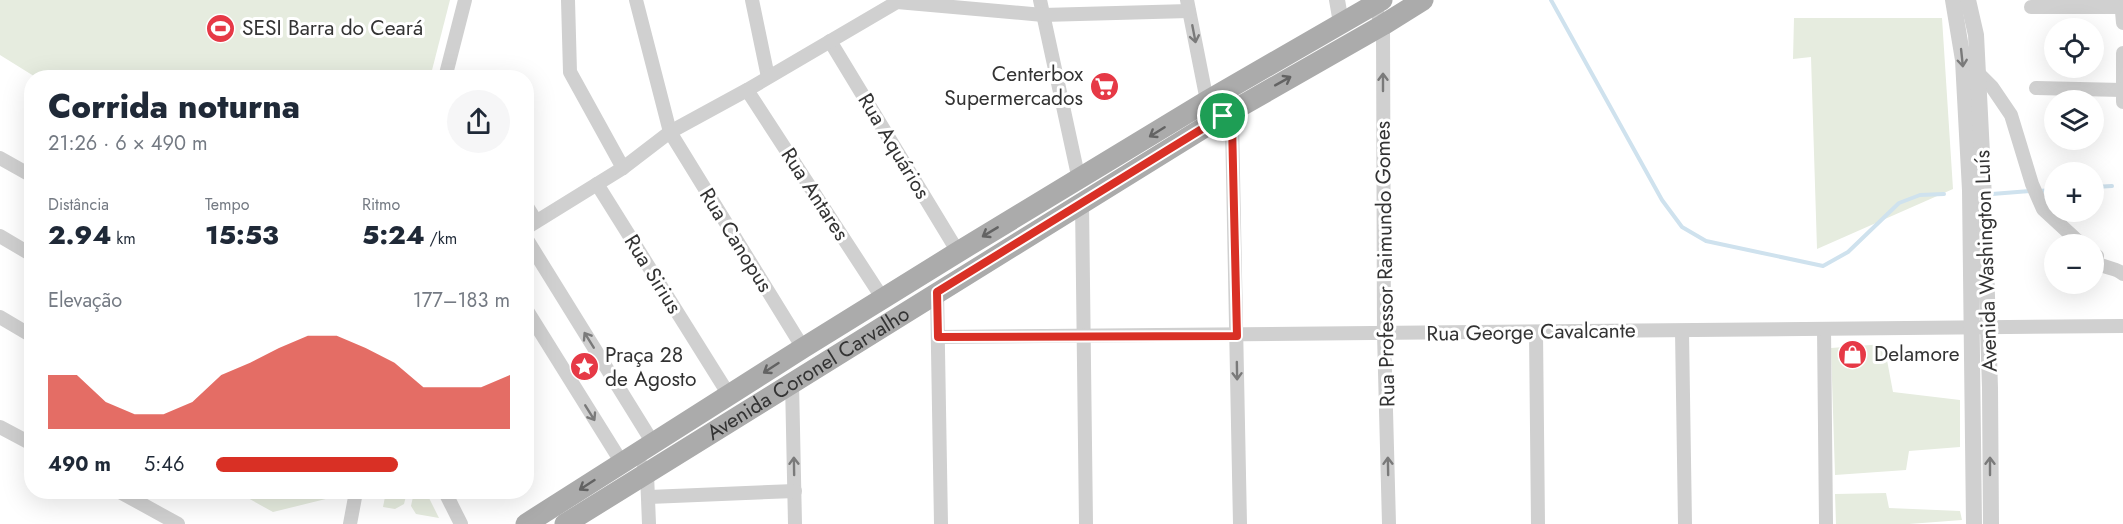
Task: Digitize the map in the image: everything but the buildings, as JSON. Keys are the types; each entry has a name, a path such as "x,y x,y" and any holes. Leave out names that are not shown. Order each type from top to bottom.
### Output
{"main road":[{"name":"Avenida Coronel Carvalho","path":"565,524 1223,116 1423,0"},
{"name":"Avenida Coronel Carvalho","path":"526,524 958,252 1207,101 1378,3"}],"street":[{"path":"447,70 465,0"},
{"path":"568,0 570,72 623,168"},
{"name":"Rua Canopus","path":"636,0 670,132 803,348"},
{"path":"752,0 768,77"},
{"path":"1040,0 1079,180"},
{"path":"1336,0 1341,23"},
{"name":"Avenida Washington Luís","path":"1953,0 1963,60 1977,199"},
{"name":"Avenida Washington Luís","path":"1968,0 1976,34 1978,73 1977,199 1980,327 1991,524"},
{"path":"534,223 623,168 670,132 747,90 896,1 1043,15 1188,5 1207,101 1232,124 1239,524"},
{"name":"Rua Professor Raimundo Gomes","path":"1378,3 1383,25 1384,334 1389,524"},
{"path":"2031,7 2121,3 2123,23"},
{"name":"Rua Aquários","path":"830,41 958,252"},
{"path":"2036,88 2123,96 2123,53"},
{"path":"1978,73 1992,87 2011,115 2043,209 2070,234"},
{"name":"Rua Antares","path":"747,90 883,299"},
{"path":"0,158 24,172"},
{"name":"Rua Sirius","path":"597,184 729,395"},
{"path":"1082,203 1086,524"},
{"path":"0,236 24,250"},
{"path":"534,253 647,474 649,524"},
{"path":"2104,268 2118,269 2123,274"},
{"path":"937,292 941,524"},
{"path":"0,317 24,331"},
{"path":"534,319 637,453"},
{"name":"Rua George Cavalcante","path":"938,337 2123,326"},
{"name":"Avenida Washington Luís","path":"1974,524 1980,327"},
{"path":"1824,329 1826,524"},
{"path":"1682,331 1685,524"},
{"path":"1536,332 1538,524"},
{"path":"792,382 795,524"},
{"path":"0,426 24,440"},
{"path":"649,497 795,491"},
{"path":"133,499 178,524"},
{"path":"350,524 355,499"},
{"path":"448,499 461,524"}],"shaded area":[{"name":"SESI Barra do Ceará","path":"0,0 450,0 432,70 24,70 0,55"},
{"path":"1794,18 1942,18 1953,189 1817,249 1811,57 1793,59"},
{"path":"1884,344 1893,392 1960,400 1960,447 1909,451 1906,470 1835,475 1831,348"},
{"path":"1886,493 1889,508 1960,511 1962,520 1909,524 1836,524 1835,494"},
{"path":"250,499 326,499 273,512"},
{"path":"385,499 405,499 404,504 395,509 383,507"},
{"path":"412,499 430,499 439,518 416,514 411,506"}],"waterway":[{"path":"1551,0 1662,200 1682,227 1706,241 1823,266 1848,252 1899,203 1920,195 1944,194"},
{"path":"2104,186 2112,186"},
{"path":"1992,194 2030,191"},
{"path":"2038,191 2044,191"}],"place":[{"name":"SESI Barra do Ceará","path":"221,28"},
{"name":"Centerbox Supermercados","path":"1104,86"},
{"name":"Delamore","path":"1853,354"},
{"name":"Praça 28 de Agosto","path":"584,367"}],"route":[{"path":"1223,116 1232,124 1237,336 938,337 937,292 1223,116"}]}
